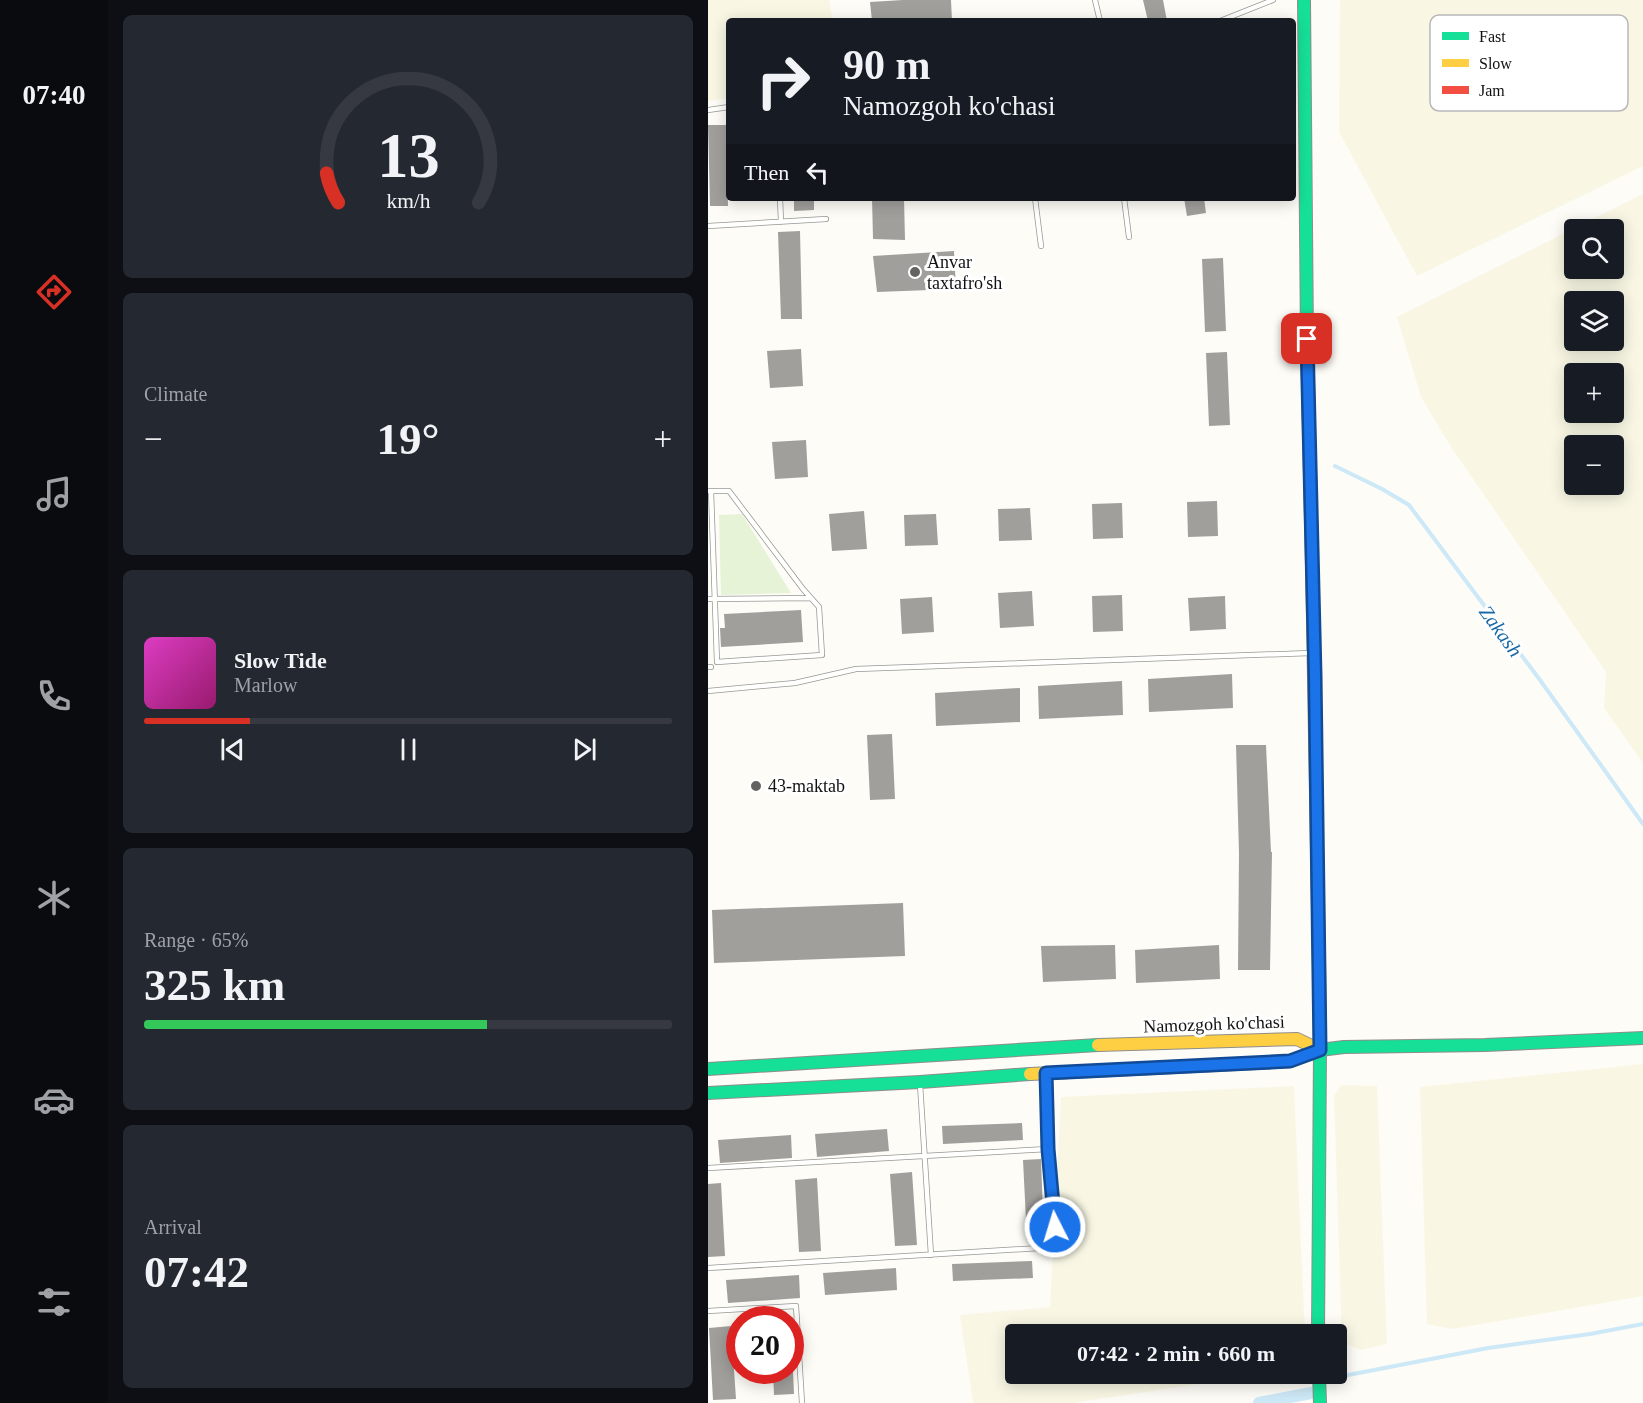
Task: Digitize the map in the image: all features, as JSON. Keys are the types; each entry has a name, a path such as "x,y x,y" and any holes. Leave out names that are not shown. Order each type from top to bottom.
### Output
{"main road":[{"path":"1304,0 1307,339 1320,1050 1318,1324"},
{"path":"708,1093 1290,1061 1320,1050 1344,1047 1485,1045 1643,1038"},
{"name":"Namozgoh ko'chasi","path":"708,1069 1095,1046 1285,1039 1297,1039 1320,1050"},
{"path":"1319,1384 1320,1403"}],"lane":[{"path":"1095,0 1099,18"},
{"path":"1228,18 1273,0"},
{"path":"708,111 726,108"},
{"path":"780,201 781,222"},
{"path":"1035,201 1041,246"},
{"path":"1124,201 1129,237"},
{"path":"708,226 826,219"},
{"path":"710,491 729,491 810,598 819,606 822,655 717,662 711,599 710,491"},
{"path":"711,599 810,598"},
{"path":"708,691 795,683 856,669 1314,653"},
{"path":"708,1268 1056,1247 1048,1149 1046,1073"},
{"path":"920,1082 931,1255"},
{"path":"708,1168 1048,1149"},
{"path":"708,1311 796,1306 802,1403"}],"shaded area":[{"path":"708,0 829,0 832,18 726,18 726,98 708,101"},
{"path":"1340,0 1643,0 1643,166 1417,276 1339,132"},
{"path":"1643,194 1643,763 1604,708 1606,672 1451,447 1421,397 1397,317 1564,234 1564,279 1624,279 1624,219 1593,219"},
{"path":"1643,1064 1643,1296 1453,1329 1427,1324 1420,1087"},
{"path":"1341,1085 1377,1086 1387,1344 1360,1350 1347,1344 1347,1324 1341,1324 1334,1096"},
{"path":"1294,1086 1305,1324 1005,1324 1005,1384 1198,1384 1073,1403 973,1403 960,1315 1050,1307 1061,1097"}],"green space":[{"path":"742,514 791,593 721,595 719,515"}],"building":[{"path":"951,0 952,18 872,18 870,2"},
{"path":"1143,0 1163,0 1166,18 1147,18"},
{"path":"708,125 726,125 726,201 728,206 710,206"},
{"path":"794,201 814,201 814,210 794,211"},
{"path":"872,201 904,201 905,240 873,239"},
{"path":"1184,201 1204,201 1206,213 1187,216"},
{"path":"800,231 802,319 781,319 778,232"},
{"name":"Anvar taxtafro'sh","path":"954,251 956,289 877,292 873,256"},
{"path":"1223,258 1226,331 1205,332 1202,259"},
{"path":"801,349 803,386 770,388 767,351"},
{"path":"1227,352 1230,425 1209,426 1206,353"},
{"path":"806,440 808,477 775,479 772,442"},
{"path":"1217,501 1218,536 1188,537 1187,502"},
{"path":"1122,503 1123,538 1093,539 1092,504"},
{"path":"1030,508 1032,540 999,541 998,509"},
{"path":"864,511 867,549 832,551 829,514"},
{"path":"936,514 938,545 905,546 904,515"},
{"path":"1032,591 1034,626 1000,628 998,593"},
{"path":"1122,595 1123,631 1093,632 1092,596"},
{"path":"1225,596 1226,629 1190,631 1188,598"},
{"path":"932,597 934,632 902,634 900,599"},
{"path":"801,610 803,642 721,647 720,628 725,628 724,614"},
{"path":"1232,674 1233,708 1149,712 1148,679"},
{"path":"1122,681 1123,715 1039,719 1038,686"},
{"path":"1020,688 1020,722 936,726 935,693"},
{"path":"892,734 895,799 870,800 867,735"},
{"path":"1236,745 1266,745 1272,852 1270,970 1238,970 1239,853"},
{"path":"903,903 905,956 714,963 712,910"},
{"path":"1115,945 1116,979 1043,982 1041,946"},
{"path":"1219,945 1220,979 1136,983 1135,950"},
{"path":"1022,1123 1023,1140 943,1144 942,1126"},
{"path":"887,1129 889,1151 817,1157 815,1134"},
{"path":"791,1135 792,1158 720,1163 718,1140"},
{"path":"1041,1159 1044,1240 1027,1240 1023,1160"},
{"path":"912,1172 917,1245 895,1246 890,1174"},
{"path":"817,1178 821,1251 799,1252 795,1180"},
{"path":"721,1183 725,1256 708,1257 708,1184"},
{"path":"1032,1261 1033,1278 953,1281 952,1264"},
{"path":"896,1268 897,1290 825,1295 823,1273"},
{"path":"799,1275 800,1298 728,1303 726,1280"},
{"path":"726,1326 726,1384 735,1384 736,1399 713,1400 709,1328"},
{"path":"774,1384 794,1384 794,1394 774,1395"}],"waterway":[{"name":"Zakash","path":"1335,466 1409,505 1540,680 1643,824"},
{"path":"1347,1375 1488,1348 1643,1324"},
{"path":"1259,1403 1311,1393"}],"traffic: fast":[{"path":"1304,0 1307,339 1312,564"},
{"path":"1318,1324 1319,964"},
{"path":"1276,1062 1290,1061 1320,1050 1344,1047 1485,1045 1643,1038"},
{"path":"708,1069 1098,1045"},
{"path":"708,1093 1030,1074"},
{"path":"1319,1384 1320,1403"}],"traffic: slow":[{"path":"1098,1045 1297,1039 1320,1050"},
{"path":"1030,1074 1276,1062"}],"traffic: jam":[{"path":"1312,564 1319,964"}],"place":[{"name":"Anvar taxtafro'sh","path":"915,272"},
{"name":"43-maktab","path":"756,786"}],"route":[{"path":"1055,1227 1048,1149 1046,1073 1290,1061 1320,1050 1315,676 1307,339"}]}
